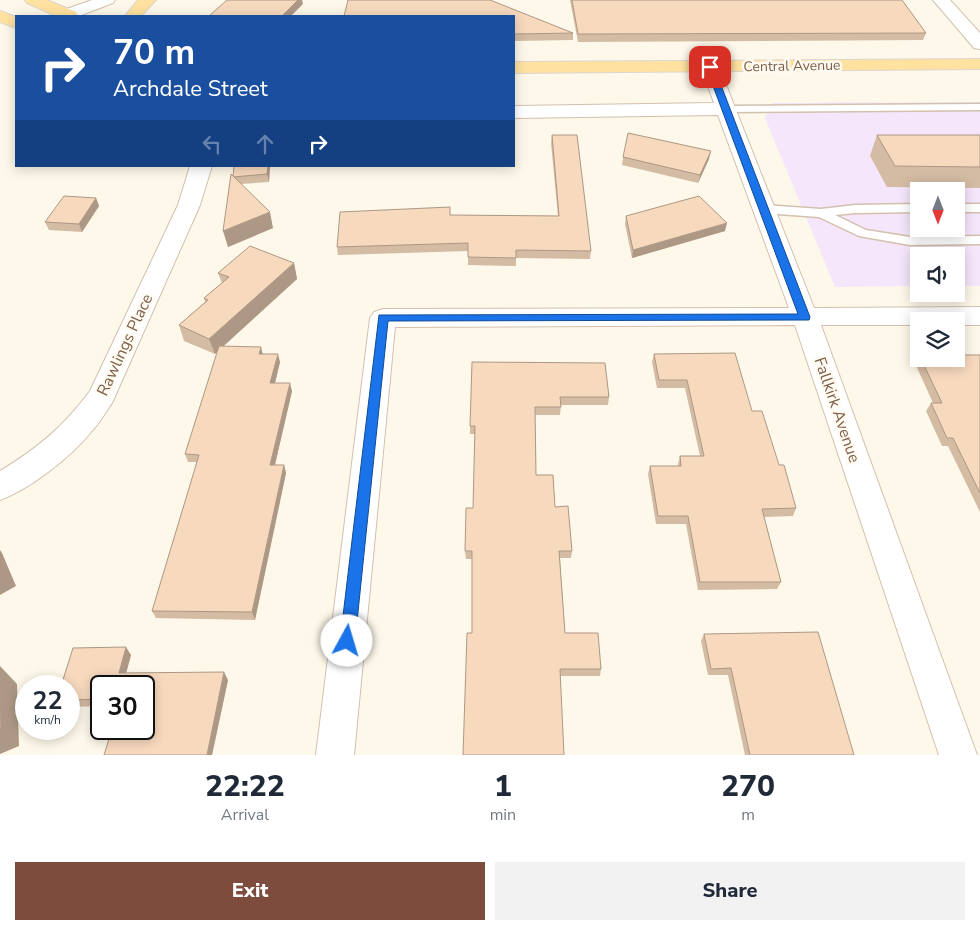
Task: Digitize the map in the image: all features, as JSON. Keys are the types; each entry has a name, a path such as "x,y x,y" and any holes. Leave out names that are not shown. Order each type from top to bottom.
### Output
{"main road":[{"path":"32,0 65,15"},
{"path":"134,15 140,6 148,0"},
{"path":"0,16 15,24"},
{"name":"Central Avenue","path":"515,68 980,64"},
{"path":"697,86 725,93"}],"street":[{"path":"70,15 107,0"},
{"path":"941,0 980,44"},
{"name":"Fallkirk Avenue","path":"710,67 725,93 958,755"},
{"path":"515,112 725,93"},
{"name":"Rawlings Place","path":"0,487 40,462 81,425 102,396 189,205 201,167"},
{"path":"334,755 383,318 980,316"}],"lane":[{"path":"725,93 980,107"},
{"path":"764,208 821,213 855,208 910,208"},
{"path":"965,208 980,208"},
{"path":"821,213 862,232 910,241 980,240"}],"shaded area":[{"path":"980,102 980,286 965,286 965,247 910,247 910,286 835,287 765,118 772,103"}],"building":[{"path":"227,0 298,0 283,15 210,15"},
{"path":"348,0 490,0 573,33 515,34 515,15 344,15"},
{"path":"572,0 902,0 926,33 578,34"},
{"path":"628,133 711,151 700,175 623,157"},
{"path":"552,135 577,135 591,251 516,250 516,258 468,257 468,243 337,247 340,212 450,207 450,215 559,216"},
{"path":"877,135 980,135 980,167 895,166"},
{"path":"234,167 268,167 267,174 233,177"},
{"path":"231,174 270,212 223,231"},
{"path":"64,196 96,198 79,224 45,222"},
{"path":"699,196 727,223 633,250 626,216"},
{"path":"250,246 294,263 209,339 179,325 208,300 204,298 229,277 218,273"},
{"path":"219,346 261,347 259,354 278,354 270,383 290,383 270,465 284,465 252,612 152,611 199,455 185,454"},
{"path":"735,353 752,411 762,411 779,465 784,465 796,508 762,509 781,582 700,582 688,516 658,516 650,466 681,466 680,456 704,456 687,380 659,380 654,354"},
{"path":"965,355 980,355 980,493 953,438 947,438 931,403 942,403 925,367 965,367"},
{"path":"472,362 605,363 609,397 560,397 561,407 535,407 536,475 553,475 555,507 568,506 572,551 559,551 565,633 598,633 601,669 560,669 564,755 463,755 467,633 472,633 472,551 465,551 466,508 473,508 475,426 470,426"},
{"path":"818,632 854,755 750,755 731,668 711,669 704,634"},
{"path":"126,647 119,673 224,672 207,755 104,755 109,740 155,740 155,675 90,675 90,699 80,700 80,675 64,675 73,648"},
{"path":"0,685 1,729 0,729"}],"route":[{"path":"347,641 383,318 805,317 710,67"}]}
